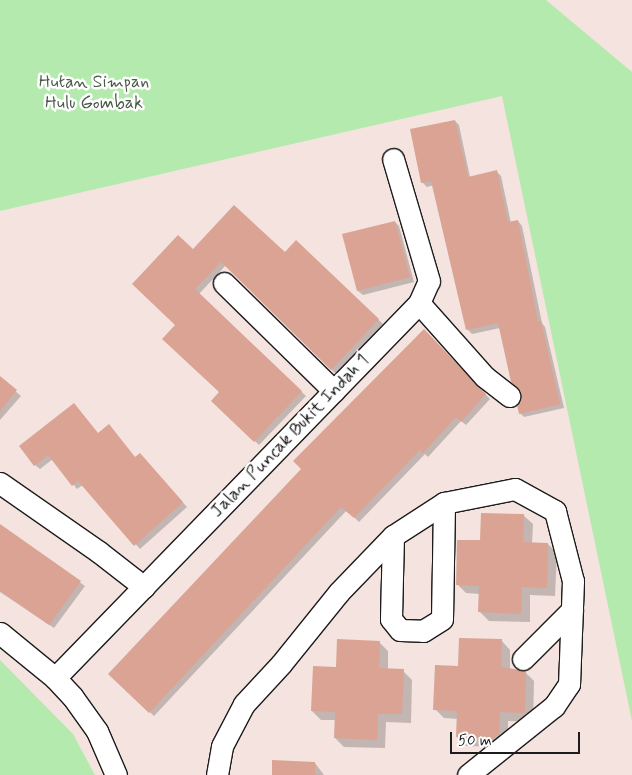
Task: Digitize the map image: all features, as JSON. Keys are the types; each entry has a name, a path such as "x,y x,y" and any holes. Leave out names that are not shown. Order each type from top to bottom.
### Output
{"street":[{"name":"Jalan Puncak Bukit Indah 1","path":"56,678 419,303 429,281 393,159"},
{"path":"224,283 334,391"},
{"path":"419,303 485,377 509,396"},
{"path":"0,484 99,552 144,587"},
{"path":"216,775 222,746 244,704 281,664 338,592 393,536 444,503 515,489 555,511 573,581 569,684 554,706 468,775"},
{"path":"393,536 391,619 400,630 424,631 442,619 444,503"},
{"path":"523,659 572,610"},
{"path":"0,633 56,678 97,732 116,775"}],"green space":[{"name":"Hutan Simpan Hulu Gombak","path":"0,0 546,0 632,72 632,721 502,96 0,211"},
{"path":"0,660 73,734 95,775 0,775"}],"building":[{"path":"455,120 468,177 497,170 508,222 518,220 538,322 541,321 560,404 519,414 517,405 521,392 511,382 498,323 466,330 431,181 421,183 410,129"},
{"path":"234,205 285,252 296,240 379,319 331,370 221,262 195,289 302,391 254,442 211,401 219,392 162,339 175,325 132,284 178,235 193,249"},
{"path":"395,221 410,277 357,291 342,234"},
{"path":"424,329 486,394 461,422 456,417 423,453 420,450 354,518 341,507 149,713 108,674 301,469 293,461"},
{"path":"0,376 17,390 0,411"},
{"path":"74,403 98,433 109,424 135,457 140,453 183,502 134,546 78,481 72,486 48,455 34,466 19,446"},
{"path":"481,513 524,514 523,542 548,543 547,588 522,587 521,614 478,612 479,586 456,585 457,540 480,540"},
{"path":"0,524 81,581 49,625 0,591"},
{"path":"459,638 502,639 501,667 526,671 525,713 500,712 499,734 493,739 456,737 457,711 433,710 435,665 458,666"},
{"path":"337,639 380,641 379,668 404,669 402,714 378,714 377,740 334,738 335,712 311,711 313,666 336,667"},
{"path":"272,760 315,762 315,775 272,775"}]}
